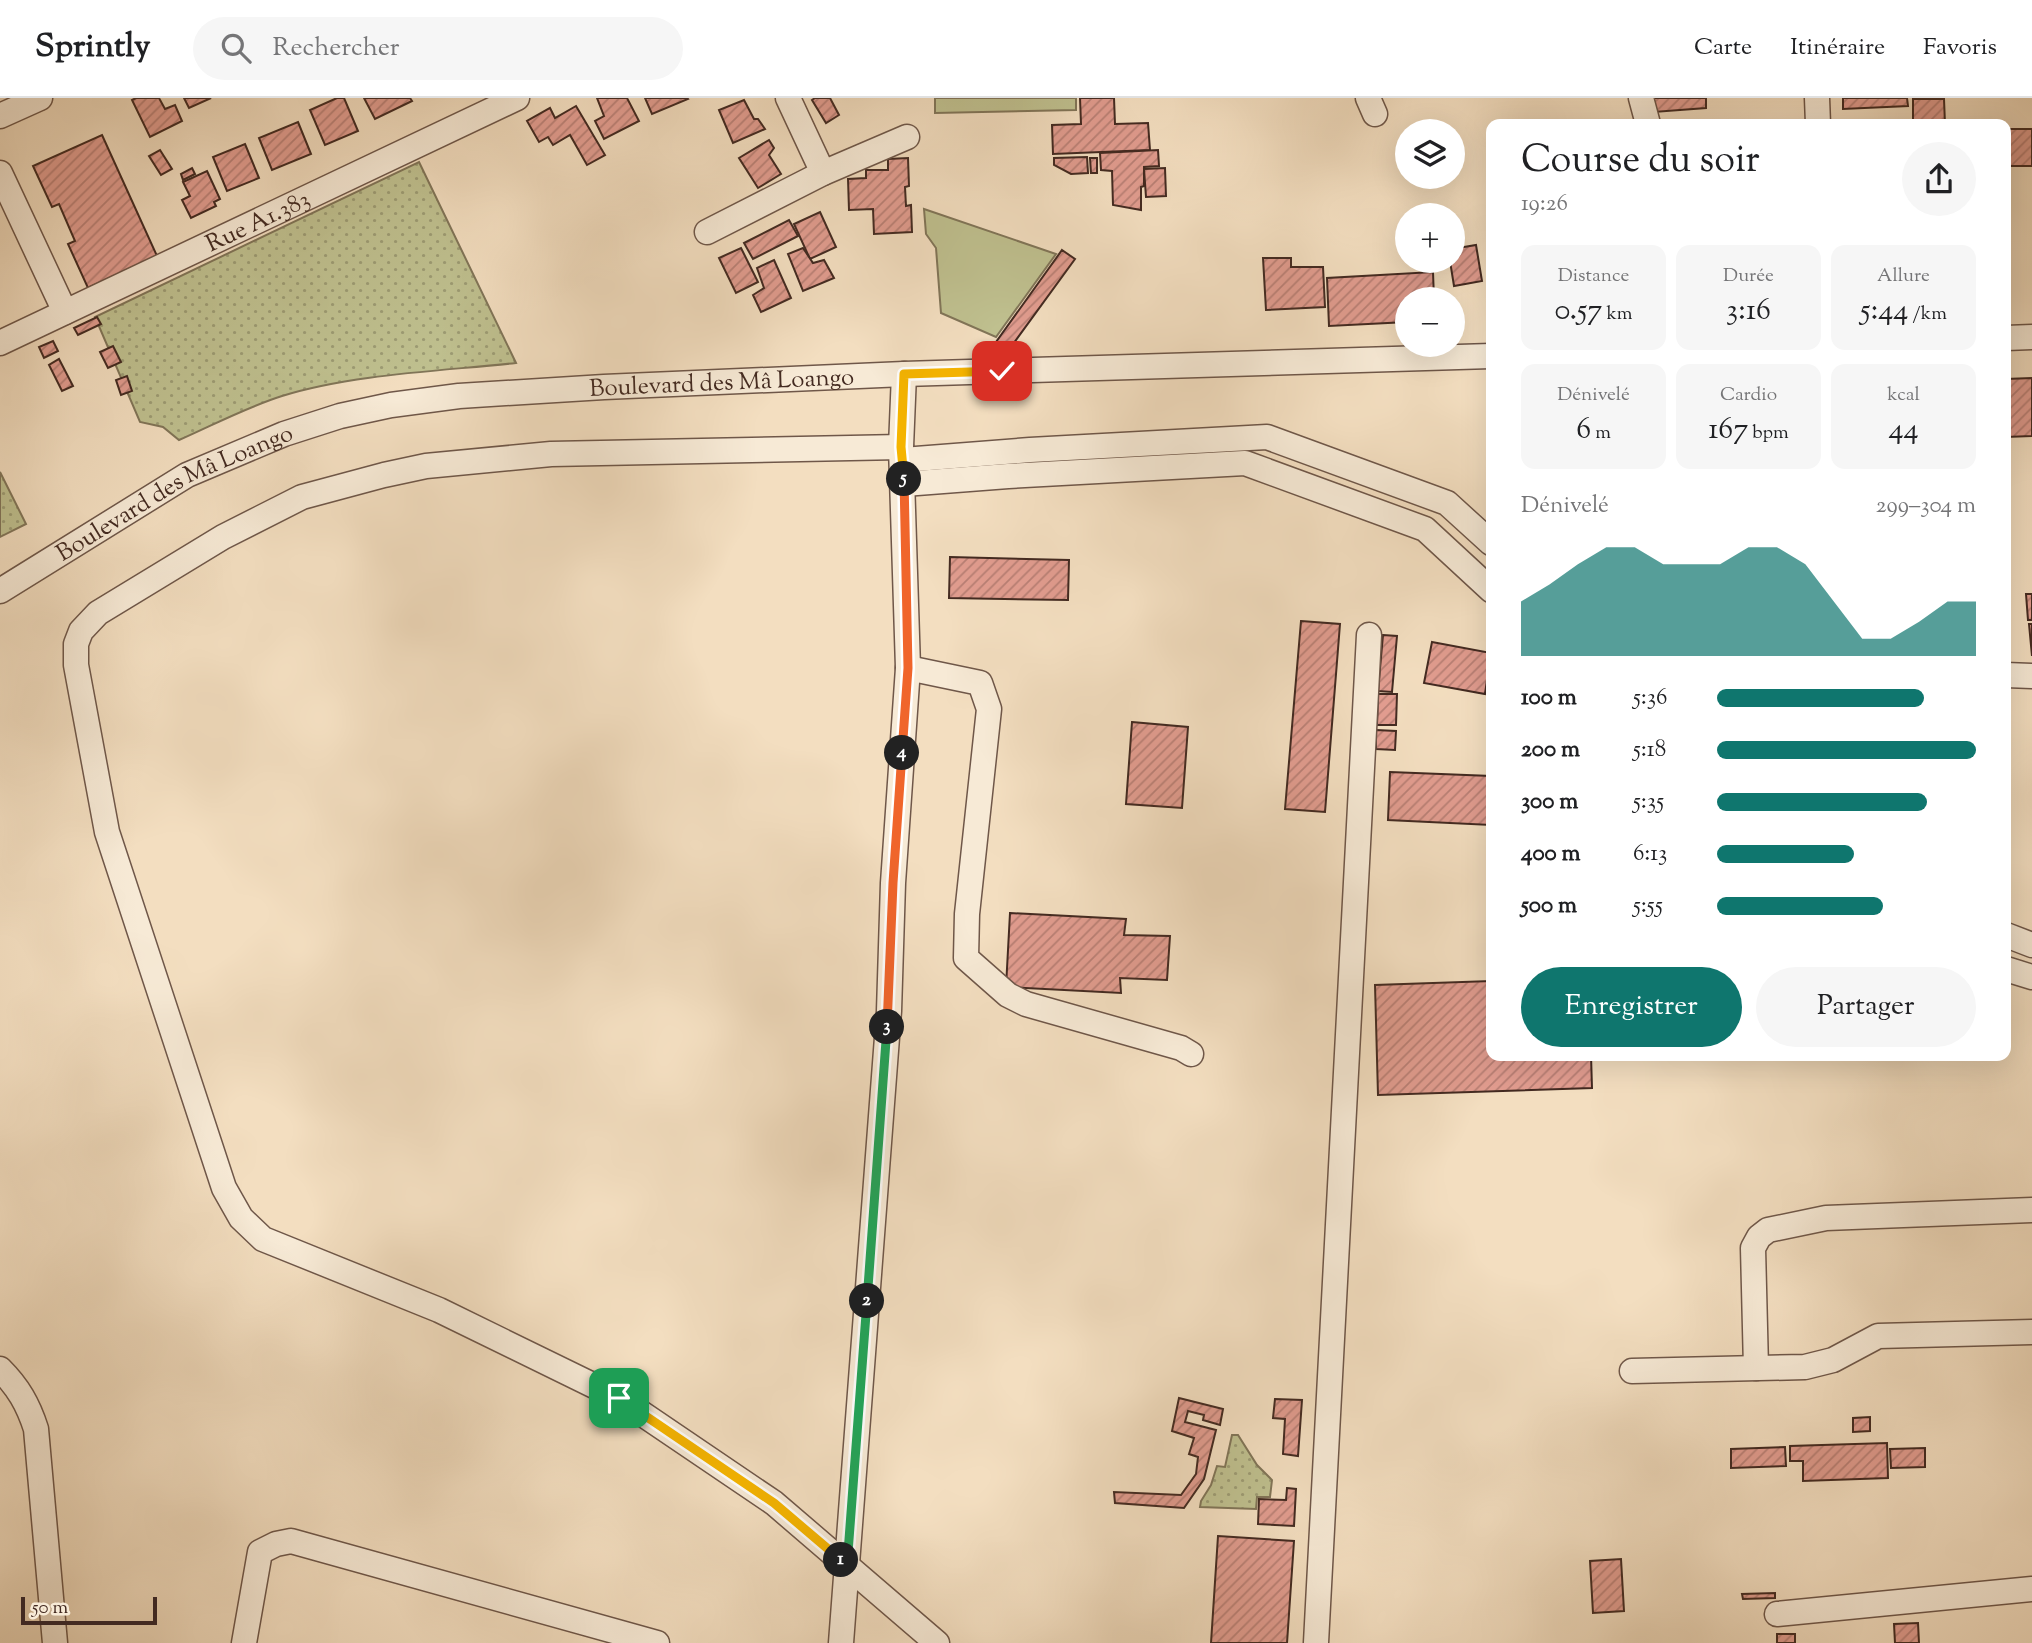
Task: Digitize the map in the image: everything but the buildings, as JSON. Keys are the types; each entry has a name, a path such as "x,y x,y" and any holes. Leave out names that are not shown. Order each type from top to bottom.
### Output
{"street":[{"path":"0,116 40,98"},
{"path":"788,98 823,173"},
{"path":"1641,98 1647,119"},
{"path":"1817,98 1818,119"},
{"name":"Rue A1.383","path":"0,343 507,100"},
{"path":"706,232 823,173 907,137"},
{"path":"0,173 65,312"},
{"path":"2011,338 2032,337"},
{"name":"Boulevard des Mâ Loango","path":"0,591 187,475 284,434 340,416 391,405 458,397 618,386 904,374 1486,356"},
{"path":"841,1643 888,1011 893,883 908,668 903,464 904,374"},
{"path":"903,464 1030,450 1267,437 1447,503 1486,539"},
{"path":"937,1643 774,1503 619,1398 439,1310 262,1239 241,1218 224,1188 107,832 76,665 76,644 81,631 98,613 223,537 302,497 426,466 551,454 903,464 1007,476 1245,463 1424,528 1486,585"},
{"path":"1316,1643 1369,635"},
{"path":"908,668 980,683 989,709 967,914 966,958 1008,995 1026,1004 1181,1048 1191,1054"},
{"path":"2011,675 2032,676"},
{"path":"2011,937 2032,945"},
{"path":"2011,971 2032,977"},
{"path":"1756,1368 1753,1248 1759,1237 1768,1230 1826,1218 2032,1210"},
{"path":"1632,1371 1805,1367 1833,1360 1878,1336 2032,1332"},
{"path":"0,1369 13,1382 29,1406 36,1429 55,1643"},
{"path":"244,1643 260,1552 276,1544 291,1541 657,1643"},
{"path":"1777,1614 2032,1589"}],"green space":[{"path":"935,98 1076,98 1076,110 935,113"},
{"path":"419,162 516,363 398,374 309,389 256,405 179,440 163,427 140,422 95,317"},
{"path":"924,209 1056,254 996,337 941,313 936,248 926,234"},
{"path":"0,472 26,524 0,537"},
{"path":"1232,1435 1238,1435 1257,1465 1272,1480 1270,1497 1257,1497 1256,1509 1200,1507 1217,1466 1225,1467"}],"route":[{"path":"619,1398 774,1503 847,1566 888,1011 893,883 908,668 901,447 904,374 1002,371"}]}
